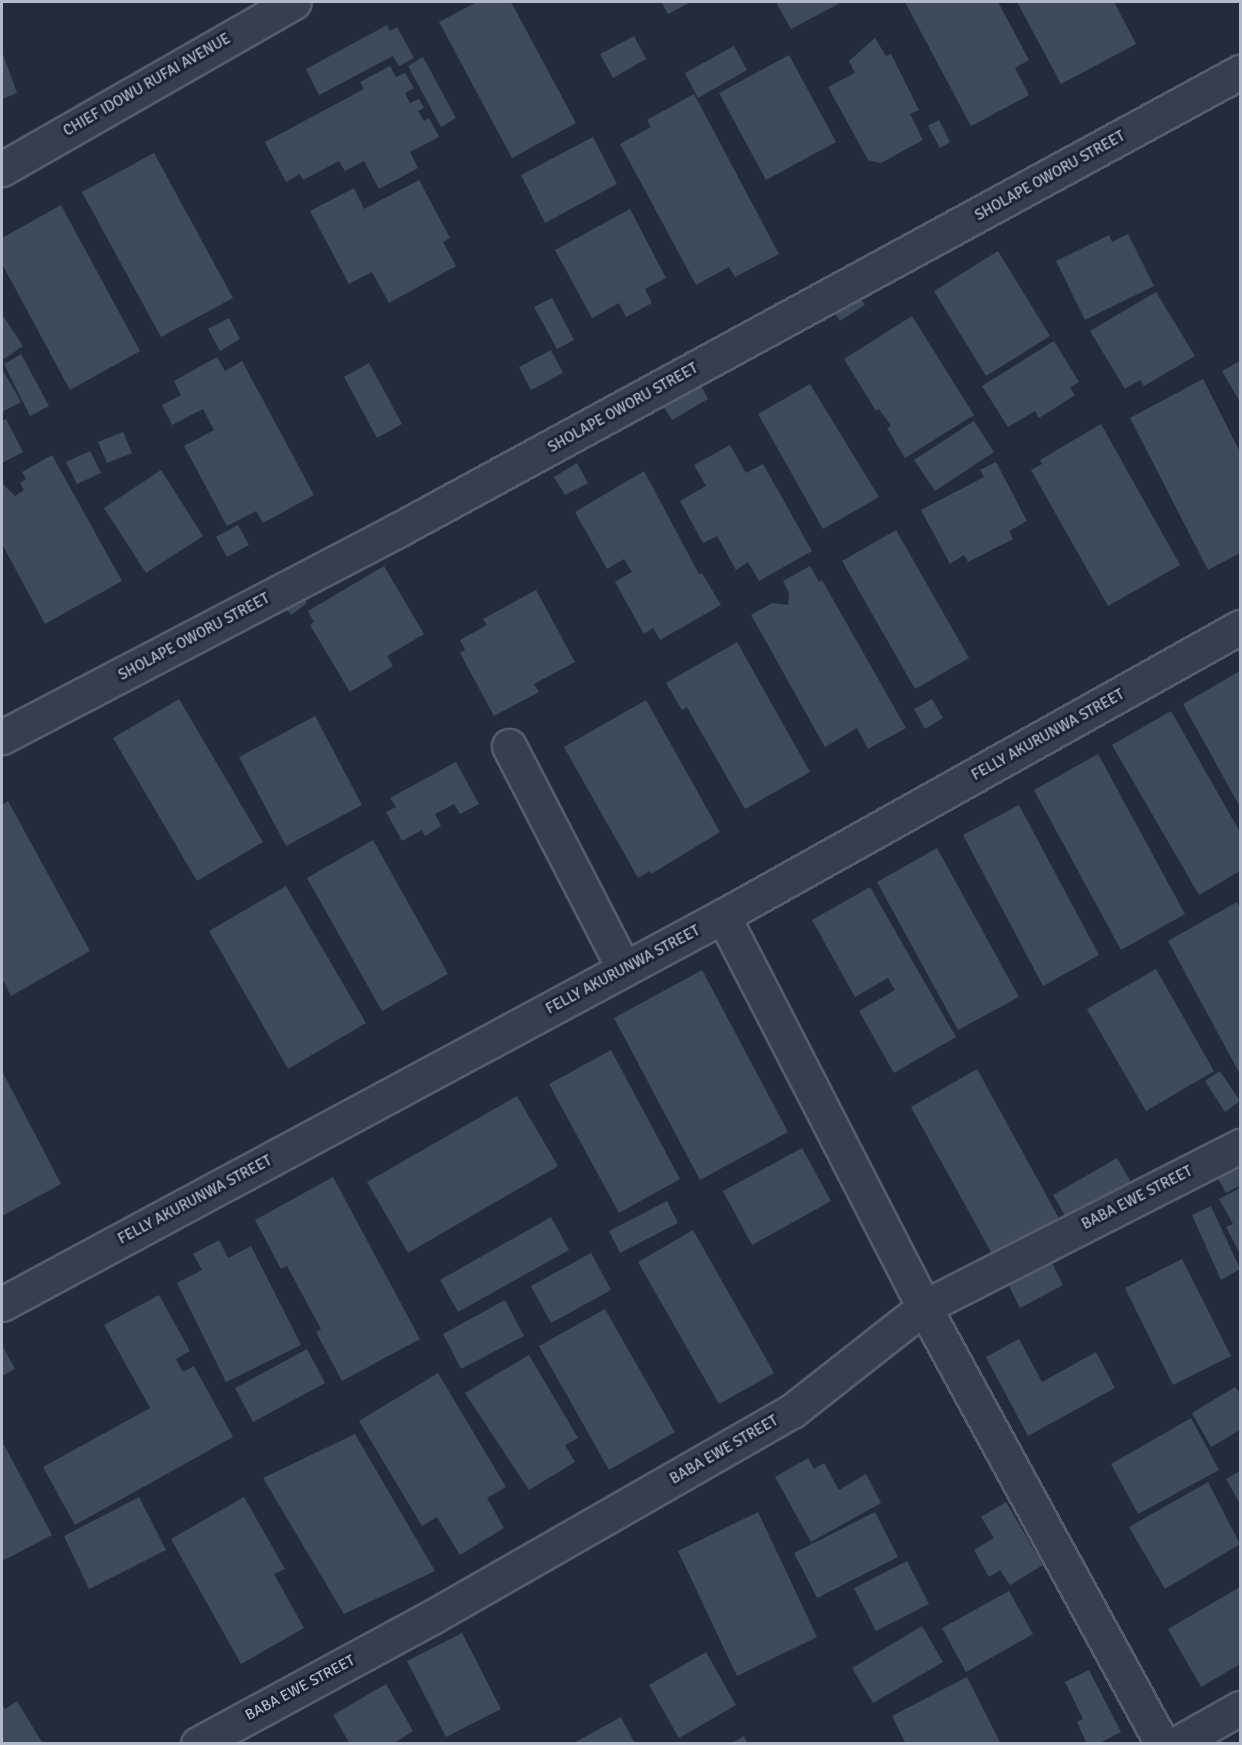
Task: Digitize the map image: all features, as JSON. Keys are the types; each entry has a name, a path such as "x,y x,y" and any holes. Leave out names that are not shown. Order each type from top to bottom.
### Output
{"street":[{"name":"CHIEF IDOWU RUFAI AVENUE","path":"2,169 294,2"},
{"name":"SHOLAPE OWORU STREET","path":"2,737 396,531 1240,72"},
{"name":"FELLY AKURUNWA STREET","path":"2,1304 723,916 1240,627"},
{"path":"509,746 624,969"},
{"path":"723,916 924,1308 1162,1743"},
{"name":"BABA EWE STREET","path":"198,1743 432,1617 792,1411 924,1308 1240,1146"},
{"path":"1176,1743 1240,1708"}],"building":[{"path":"477,2 511,2 576,123 512,158 439,22"},
{"path":"661,2 691,2 668,14"},
{"path":"776,2 842,2 791,29"},
{"path":"905,2 998,2 1029,60 1015,68 1029,95 971,126"},
{"path":"1017,2 1114,2 1136,44 1061,84"},
{"path":"387,25 390,31 397,27 414,58 399,66 393,56 319,95 306,69"},
{"path":"634,36 646,59 613,78 600,54"},
{"path":"875,38 886,56 891,54 919,110 910,114 923,140 881,163 868,160 828,87 855,73 849,61"},
{"path":"734,46 747,70 698,98 685,73"},
{"path":"2,52 17,93 2,99"},
{"path":"789,55 836,142 766,180 719,93"},
{"path":"423,57 456,118 441,127 408,66"},
{"path":"390,66 396,77 405,73 414,88 405,93 410,103 419,99 424,108 418,111 424,121 429,118 439,137 410,152 418,168 379,189 364,161 345,171 339,161 303,180 300,174 286,182 265,142 364,89 360,82"},
{"path":"694,94 779,254 735,277 729,267 696,285 620,144 651,127 647,120"},
{"path":"939,120 950,142 940,148 928,126"},
{"path":"593,137 617,184 545,223 521,175"},
{"path":"154,153 233,298 161,337 82,192"},
{"path":"419,180 450,238 443,242 456,266 389,303 372,272 349,284 310,211 354,188 364,209"},
{"path":"61,205 140,351 70,390 2,264 2,238"},
{"path":"630,209 666,278 645,289 652,303 626,317 619,303 592,318 555,250"},
{"path":"1128,234 1154,286 1085,320 1056,261 1109,235 1112,242"},
{"path":"998,251 1050,336 986,376 934,291"},
{"path":"855,289 865,305 840,321 830,304"},
{"path":"1156,292 1195,356 1144,386 1140,380 1125,389 1090,331"},
{"path":"552,298 574,340 557,349 534,307"},
{"path":"2,314 23,346 4,359 2,355"},
{"path":"912,316 974,415 905,458 887,428 891,426 879,409 876,411 844,359"},
{"path":"229,318 240,339 220,351 208,329"},
{"path":"1054,341 1079,382 1070,388 1075,395 1039,418 1035,411 1008,427 982,386"},
{"path":"551,350 563,373 531,390 519,367"},
{"path":"21,354 49,406 30,416 4,364"},
{"path":"217,357 225,371 242,361 314,495 263,523 256,511 227,526 184,446 214,430 203,409 172,425 162,405 181,395 174,381"},
{"path":"1240,361 1240,402 1222,371"},
{"path":"369,363 402,424 377,438 344,377"},
{"path":"2,369 21,402 2,412"},
{"path":"1203,379 1240,452 1240,553 1208,570 1130,418"},
{"path":"699,382 708,399 672,420 662,404"},
{"path":"810,384 879,497 823,529 758,414"},
{"path":"6,419 23,452 2,463 2,421"},
{"path":"974,421 994,452 935,491 914,460"},
{"path":"1101,424 1180,565 1108,606 1031,470 1042,464 1040,460"},
{"path":"123,432 132,453 107,463 98,442"},
{"path":"730,445 746,473 763,464 812,551 759,581 748,562 736,570 717,536 703,543 680,501 706,486 694,465"},
{"path":"90,451 101,473 77,484 66,462"},
{"path":"52,455 122,581 45,624 2,544 2,483 15,496 24,490 20,483 26,479 22,472"},
{"path":"996,462 1027,521 1009,531 1013,539 968,562 964,555 950,564 921,510 984,477 980,470"},
{"path":"577,463 588,483 565,495 554,477"},
{"path":"161,470 203,536 146,573 104,508"},
{"path":"644,471 699,574 702,573 721,605 660,640 653,628 644,634 615,582 632,572 624,559 607,569 575,512"},
{"path":"238,525 249,545 227,557 216,537"},
{"path":"896,530 969,658 915,689 842,561"},
{"path":"384,566 424,634 387,656 393,666 350,692 310,625 314,622 308,611"},
{"path":"810,566 819,582 822,580 906,728 868,749 857,728 825,747 751,615 772,603 788,605 789,593 783,581"},
{"path":"536,590 575,662 534,684 539,692 494,716 460,653 465,650 460,640 487,625 483,619"},
{"path":"298,591 307,603 291,615 282,603"},
{"path":"737,642 810,772 745,809 687,707 682,710 666,683"},
{"path":"1240,671 1240,807 1183,704"},
{"path":"179,699 263,842 197,881 113,738"},
{"path":"932,699 943,718 925,729 914,709"},
{"path":"646,700 720,832 651,874 650,871 638,878 564,747"},
{"path":"1171,711 1240,832 1240,871 1199,895 1112,745"},
{"path":"315,716 362,805 286,846 239,757"},
{"path":"1098,754 1185,914 1121,950 1034,790"},
{"path":"456,762 479,804 460,814 454,804 435,814 441,826 425,836 422,830 402,841 386,812 396,807 390,798"},
{"path":"8,801 90,951 11,996 2,978 2,805"},
{"path":"1019,805 1099,955 1043,986 963,835"},
{"path":"373,840 448,974 382,1011 307,878"},
{"path":"937,848 1019,997 958,1030 877,882"},
{"path":"286,886 366,1023 288,1069 209,931"},
{"path":"870,887 956,1037 894,1073 859,1011 895,990 888,978 855,997 812,920"},
{"path":"1237,902 1240,909 1240,1074 1168,941"},
{"path":"1156,969 1214,1071 1146,1111 1087,1009"},
{"path":"702,970 788,1132 700,1180 614,1018"},
{"path":"611,1050 680,1179 619,1213 549,1084"},
{"path":"977,1069 1062,1224 996,1261 911,1107"},
{"path":"2,1071 61,1184 2,1216"},
{"path":"1220,1071 1240,1101 1225,1112 1205,1081"},
{"path":"517,1096 558,1166 408,1253 367,1182"},
{"path":"802,1148 831,1201 752,1245 723,1191"},
{"path":"1240,1150 1239,1186 1226,1193 1213,1170"},
{"path":"1117,1158 1131,1182 1067,1219 1053,1195"},
{"path":"333,1177 420,1339 342,1381 316,1332 321,1329 287,1266 281,1269 255,1220"},
{"path":"1240,1188 1240,1254 1226,1227 1233,1224 1219,1199"},
{"path":"667,1201 678,1223 620,1253 609,1231"},
{"path":"1211,1206 1240,1269 1221,1280 1192,1215"},
{"path":"551,1217 569,1250 458,1312 440,1280"},
{"path":"693,1230 774,1373 719,1404 638,1262"},
{"path":"219,1240 228,1258 251,1246 301,1345 226,1382 177,1283 202,1270 193,1254"},
{"path":"591,1253 611,1290 551,1323 531,1286"},
{"path":"1182,1259 1231,1356 1173,1385 1125,1288"},
{"path":"1051,1261 1063,1285 1020,1308 1008,1284"},
{"path":"159,1295 190,1351 176,1359 183,1372 194,1366 233,1437 75,1525 43,1467 150,1408 104,1325"},
{"path":"505,1300 524,1336 461,1369 443,1334"},
{"path":"605,1309 675,1432 609,1470 539,1346"},
{"path":"1019,1339 1042,1382 1096,1352 1115,1388 1028,1436 986,1357"},
{"path":"2,1345 15,1369 2,1376"},
{"path":"307,1349 325,1383 253,1422 235,1388"},
{"path":"529,1355 578,1438 565,1445 575,1462 529,1490 465,1393"},
{"path":"438,1373 506,1487 487,1498 504,1528 460,1555 437,1517 422,1526 359,1421"},
{"path":"1235,1387 1240,1393 1240,1430 1211,1447 1192,1413"},
{"path":"1191,1418 1219,1470 1138,1514 1111,1464"},
{"path":"355,1434 435,1571 344,1614 263,1478"},
{"path":"2,1441 52,1535 4,1560 2,1555"},
{"path":"808,1458 814,1469 824,1463 839,1490 866,1474 881,1503 811,1542 775,1477"},
{"path":"1240,1471 1240,1504 1226,1479"},
{"path":"1208,1482 1240,1544 1165,1589 1129,1527"},
{"path":"139,1497 166,1550 89,1589 64,1536"},
{"path":"244,1497 285,1569 274,1574 304,1628 241,1664 171,1539"},
{"path":"1006,1502 1043,1565 1010,1585 1000,1570 989,1577 974,1550 994,1538 981,1517"},
{"path":"758,1512 817,1637 737,1676 678,1551"},
{"path":"875,1512 898,1557 817,1598 794,1553"},
{"path":"907,1561 929,1604 876,1631 854,1588"},
{"path":"1240,1587 1240,1664 1201,1687 1168,1629"},
{"path":"1009,1591 1033,1634 966,1672 942,1628"},
{"path":"922,1626 943,1662 873,1703 852,1668"},
{"path":"462,1633 501,1709 446,1737 407,1661"},
{"path":"706,1652 736,1705 679,1738 649,1685"},
{"path":"1089,1670 1121,1732 1098,1744 1087,1744 1077,1722 1083,1719 1065,1682"},
{"path":"967,1677 1001,1744 906,1744 892,1716"},
{"path":"386,1684 413,1731 393,1744 350,1744 333,1715"},
{"path":"17,1701 43,1744 2,1744 2,1703 5,1709"},
{"path":"621,1717 635,1744 572,1744"},
{"path":"744,1736 748,1744 730,1744"}]}
